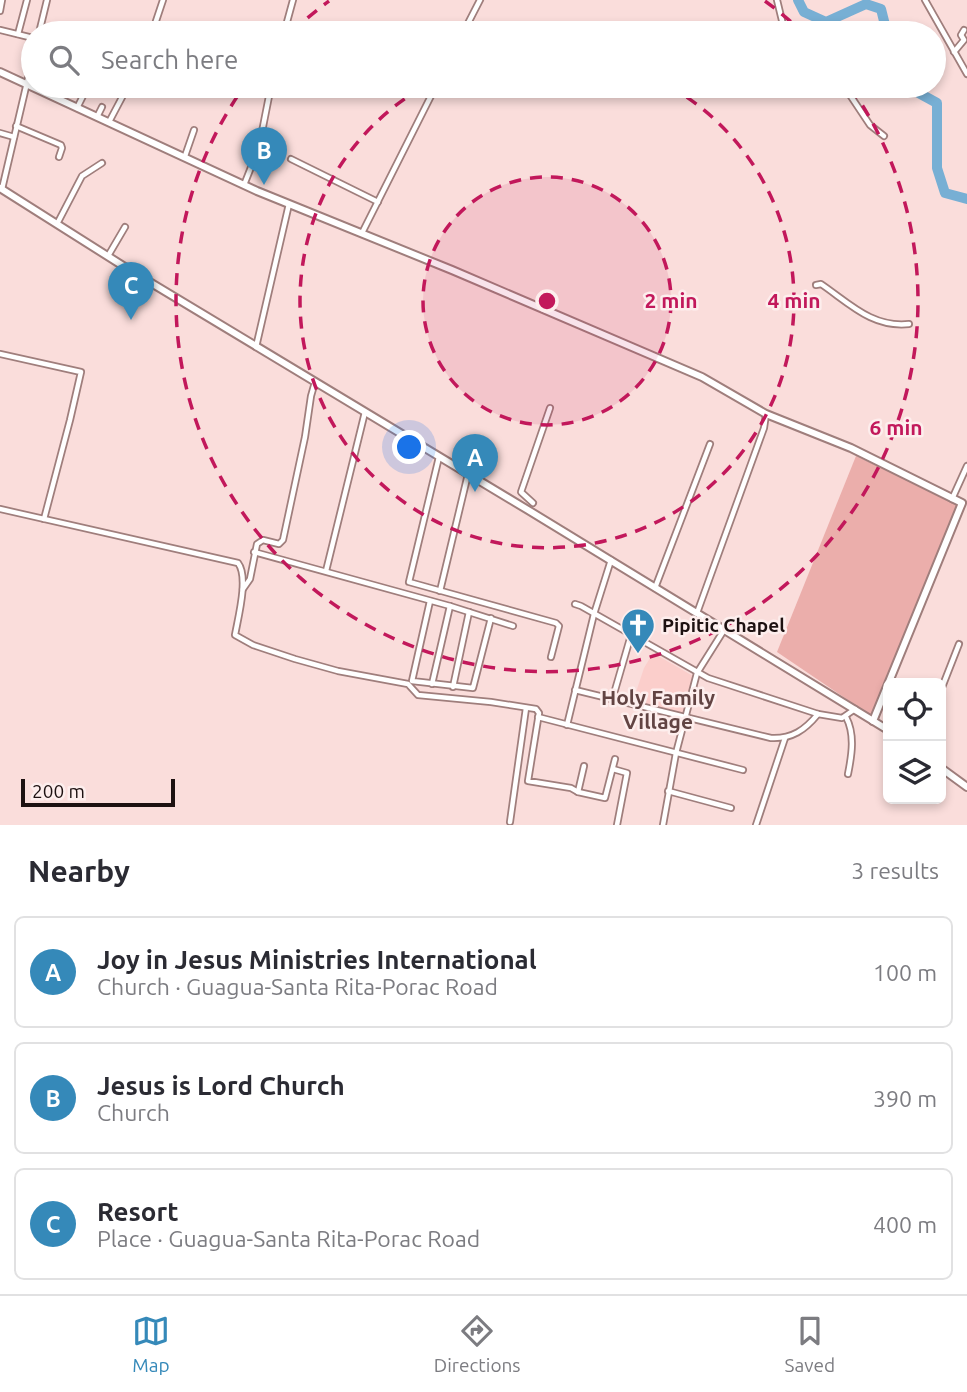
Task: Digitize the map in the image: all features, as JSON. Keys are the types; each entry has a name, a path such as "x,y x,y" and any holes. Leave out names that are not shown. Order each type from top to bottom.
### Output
{"street":[{"path":"0,11 2,0"},
{"path":"21,21 27,0"},
{"path":"42,21 47,0"},
{"path":"156,21 163,0"},
{"path":"287,21 293,0"},
{"path":"469,21 480,0"},
{"path":"777,0 782,21"},
{"path":"925,0 937,21"},
{"path":"18,34 21,23"},
{"path":"0,30 21,35"},
{"path":"954,52 964,40 961,35 964,30"},
{"path":"946,38 967,74"},
{"path":"0,72 21,81"},
{"path":"24,98 1,189 108,257 541,520 612,559 654,588 883,727"},
{"path":"57,98 244,185 702,377 766,414 851,448 965,504 873,721"},
{"path":"77,108 82,98"},
{"path":"108,123 122,98"},
{"path":"244,185 259,146 269,98"},
{"path":"362,233 430,98"},
{"path":"852,98 870,125 884,136"},
{"path":"97,117 102,107"},
{"path":"16,126 61,145 59,157"},
{"path":"185,156 194,130"},
{"path":"0,132 14,137"},
{"path":"291,159 378,202"},
{"path":"57,224 82,176 102,163"},
{"path":"256,347 289,204"},
{"path":"108,257 125,227"},
{"path":"816,285 821,284 848,305 878,321 895,326 909,324"},
{"path":"0,354 81,372 44,519"},
{"path":"242,590 250,579 254,552 259,541 279,544 283,540 315,382"},
{"path":"533,503 521,492 550,408"},
{"path":"326,571 365,412"},
{"path":"697,613 764,428 766,414"},
{"path":"654,588 710,444"},
{"path":"439,457 409,582 558,624 551,657"},
{"path":"952,499 967,466"},
{"path":"440,591 468,474"},
{"path":"0,509 238,564 242,571 242,590 235,635 253,645 338,671 408,684 418,695 539,711 528,781 571,788 605,798 615,759"},
{"path":"254,552 469,611 513,626"},
{"path":"568,725 594,614 612,559"},
{"path":"242,571 252,570"},
{"path":"430,600 411,679 453,687 474,687 491,618"},
{"path":"575,604 697,673 818,715 846,717 855,709"},
{"path":"432,684 450,606"},
{"path":"453,687 469,611"},
{"path":"663,825 676,753 697,673 724,631"},
{"path":"613,697 631,635"},
{"path":"946,678 959,644"},
{"path":"575,690 613,697 764,737 785,737 803,730 818,715"},
{"path":"510,822 526,708"},
{"path":"538,717 743,770"},
{"path":"846,717 851,727 848,774"},
{"path":"756,825 785,737"},
{"path":"578,792 584,766"},
{"path":"613,769 627,773 617,825"},
{"path":"946,772 967,787"},
{"path":"668,791 731,808"}],"shaded area":[{"path":"856,456 957,504 888,678 883,678 883,692 873,717 777,652"},
{"path":"653,653 693,676 683,713 633,701 644,668"}],"waterway":[{"path":"798,0 804,12 824,21"},
{"path":"828,21 866,4 881,9 884,21"},
{"path":"928,98 937,103 937,168 945,193 967,199"}],"place":[{"name":"Jesus is Lord Church","path":"264,185"},
{"name":"Resort","path":"131,320"},
{"name":"Joy in Jesus Ministries International","path":"475,492"},
{"name":"Pipitic Chapel","path":"638,655"}],"district":[{"name":"Holy Family Village","path":"658,710"}]}
